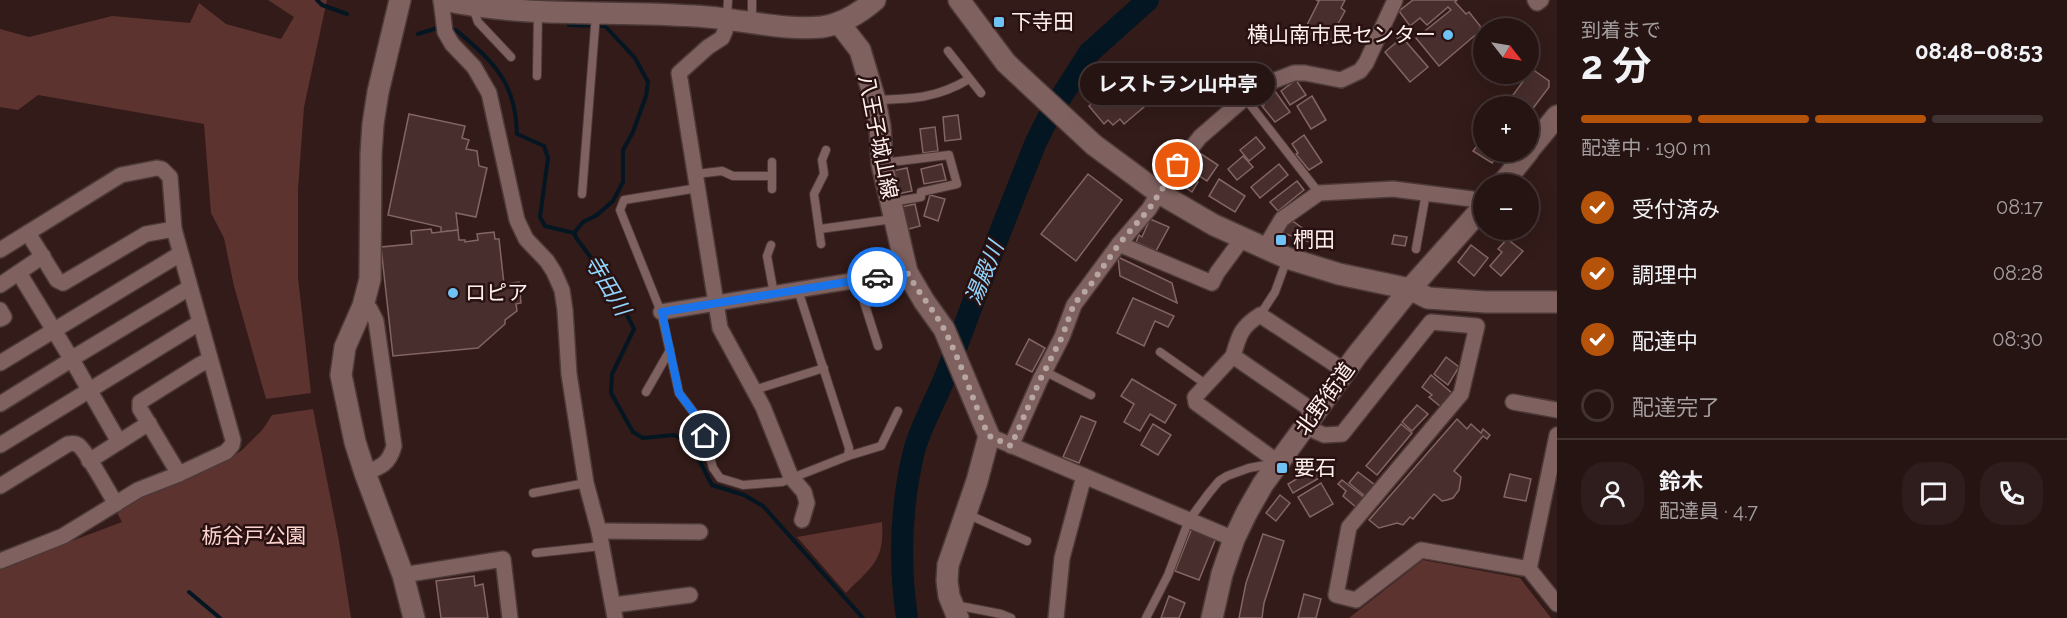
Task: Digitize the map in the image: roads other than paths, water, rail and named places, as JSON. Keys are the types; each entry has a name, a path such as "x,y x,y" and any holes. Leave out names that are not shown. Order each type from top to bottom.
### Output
{"main road":[{"path":"400,0 380,81 373,124 370,175 370,279 363,306 345,347 341,375 365,473 403,574 414,618"},
{"path":"442,0 472,6 518,6 538,11 584,14 663,7 727,9 752,22 795,28 824,27 839,23 874,0"},
{"path":"959,0 1006,63 1067,121 1113,160 1159,193 1200,218 1263,249 1287,258 1350,276 1410,289 1428,298 1557,302"},
{"path":"975,0 1046,100"},
{"name":"八王子城山線","path":"839,23 860,50 875,100 880,127 882,164 907,272 944,329 989,436"},
{"path":"1539,138 1557,116"},
{"path":"1510,174 1519,162"},
{"name":"北野街道","path":"1212,618 1220,581 1234,539 1254,498 1345,371 1410,289 1473,217"},
{"path":"1410,289 1430,286 1482,290 1557,290"},
{"path":"955,611 947,589 948,565 989,436"}],"street":[{"path":"442,0 444,28 452,44 474,67 489,93 517,220 526,239 547,261 562,290 566,310 569,374 586,483 600,539 614,612 690,595"},
{"path":"1011,446 1044,371 1062,337 1074,304 1089,287 1119,244 1149,209 1200,136 1245,98 1273,81 1305,73 1341,80 1360,71 1366,63 1395,0"},
{"path":"1534,0 1537,3 1541,0"},
{"path":"727,9 722,38 708,47 679,73 720,328 764,407 791,477 804,492 807,503 802,520"},
{"path":"0,250 121,175 162,169 170,177 174,229 232,440 232,445 226,452 138,490 63,536 0,561"},
{"path":"1263,249 1282,219 1319,193 1394,189 1473,200"},
{"path":"28,233 57,280 63,283 146,234 174,229"},
{"path":"1119,244 1212,283 1242,239"},
{"path":"0,363 180,254"},
{"path":"0,285 43,256"},
{"path":"662,312 907,272"},
{"path":"19,273 119,441"},
{"path":"0,404 189,288"},
{"path":"363,306 370,309 376,321 394,446 388,462 365,473"},
{"path":"0,310 4,317 0,319"},
{"path":"1279,463 1196,404 1195,397 1233,356 1243,329 1260,315 1345,371"},
{"path":"1233,356 1311,420 1324,435 1342,434 1431,322 1477,326 1461,394 1349,526 1336,595 1356,600 1421,550 1529,569 1557,604"},
{"path":"0,445 199,323"},
{"path":"179,474 140,409 142,400 209,360"},
{"path":"1513,402 1557,410"},
{"path":"89,461 149,423"},
{"path":"1529,569 1557,435"},
{"path":"989,436 1234,539"},
{"path":"0,486 72,443 78,445 116,504"},
{"path":"1056,618 1062,558 1084,476"},
{"path":"600,539 700,532"},
{"path":"403,574 503,559 510,618"}],"lane":[{"path":"752,0 752,22"},
{"path":"472,6 478,22 511,57"},
{"path":"537,76 538,11"},
{"path":"582,194 594,35 584,14"},
{"path":"948,51 981,93"},
{"path":"875,100 916,99 951,90 969,79"},
{"path":"1245,98 1319,193"},
{"path":"821,244 814,194 824,174 822,160 826,150"},
{"path":"820,229 893,211 921,197 921,192 957,184 949,154 882,164"},
{"path":"772,162 772,189"},
{"path":"772,176 733,176 722,171 697,181 624,200 620,210 662,312 679,393 700,421 713,468 720,478 743,485 782,482 880,446 898,411"},
{"path":"1416,249 1425,193"},
{"path":"771,245 767,256 774,294"},
{"path":"1260,315 1275,292 1287,258"},
{"path":"857,280 878,346"},
{"path":"798,290 849,448 848,456"},
{"path":"646,392 670,351"},
{"path":"1160,352 1207,385"},
{"path":"754,390 824,368"},
{"path":"1044,371 1091,395"},
{"path":"1146,618 1168,574 1189,520 1219,481 1249,468 1279,463"},
{"path":"533,493 586,483"},
{"path":"966,513 1027,541"},
{"path":"536,553 600,539"},
{"path":"955,611 970,606 1011,618"}],"waterway":[{"path":"317,0 322,5 347,14"},
{"name":"湯殿川","path":"907,618 902,555 904,513 914,451 921,430 945,377 1036,142 1049,116 1089,53 1148,0"},
{"name":"寺田川","path":"569,19 569,25 605,26 635,58 648,82 646,96 633,132 623,150 623,182 613,201 597,215 583,222 574,233 613,287 634,329 612,374 611,393 633,432 643,438 674,435 682,439 697,456 712,485 744,495 763,506 863,618"},
{"path":"418,34 440,27"},
{"path":"448,28 457,31 470,42 500,75 512,101 517,134 544,146 548,158 540,217 545,226 574,233"},
{"path":"189,592 220,618"}],"place":[{"name":"下寺田","path":"999,22"},
{"name":"横山南市民センター","path":"1448,35"},
{"name":"レストラン山中亭","path":"1178,165"},
{"name":"椚田","path":"1281,240"},
{"name":"ロピア","path":"453,293"},
{"name":"要石","path":"1282,468"}],"park label":[{"name":"栃谷戸公園","path":"254,536"}]}
